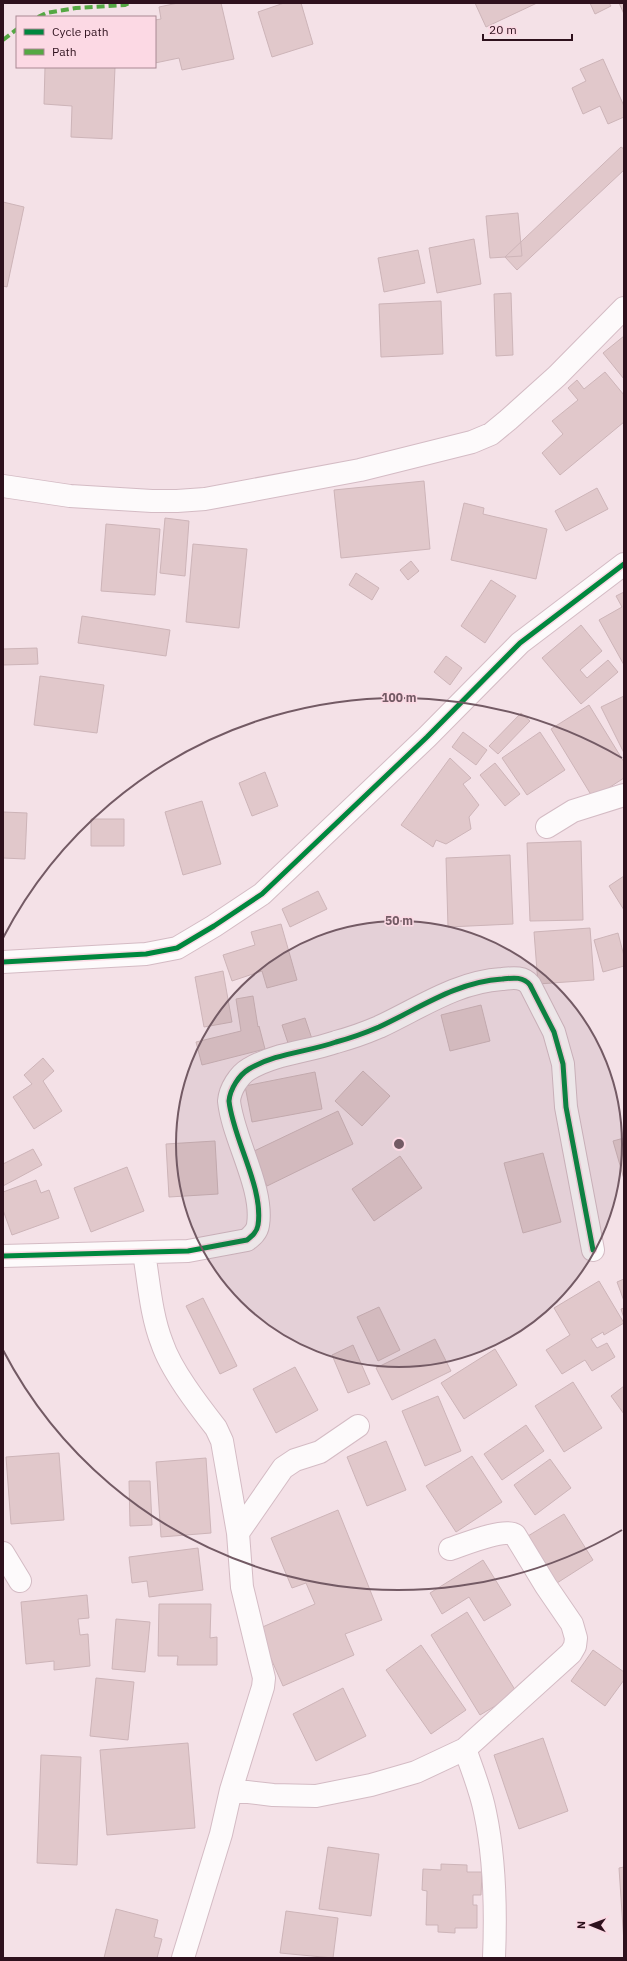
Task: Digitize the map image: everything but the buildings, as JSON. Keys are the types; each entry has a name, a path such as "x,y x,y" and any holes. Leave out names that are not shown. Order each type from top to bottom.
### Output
{"street":[{"path":"3,486 70,496 165,501 205,499 360,470 472,442 491,434 508,420 557,376 624,308"},
{"path":"3,962 146,954 177,948 214,926 262,894 427,737 520,643 624,564"},
{"path":"547,827 573,811 624,795"},
{"path":"3,1256 188,1251 248,1240 257,1230 257,1196 229,1101 229,1094 234,1084 248,1069 285,1055 334,1043 379,1027 460,987 486,980 514,978 524,979 530,985 554,1032 563,1064 566,1107 593,1250"},
{"path":"144,1253 152,1307 161,1343 168,1359 216,1428 222,1441 238,1532 242,1587 264,1678 263,1687 231,1790 221,1834 184,1958"},
{"path":"238,1532 284,1468 296,1460 320,1452 358,1426"},
{"path":"231,1790 273,1795 316,1796 371,1786 416,1772 465,1749 570,1653 575,1646 576,1638 572,1624 546,1586 518,1538 512,1532 494,1535 450,1548"},
{"path":"3,1553 20,1581"},
{"path":"465,1749 485,1812 490,1845 496,1924 494,1958"}],"marked path":[{"path":"40,16 46,13 76,8 125,5 129,3"},
{"path":"3,40 16,30"}],"cycle path":[{"path":"3,962 146,954 177,948 214,926 262,894 427,737 520,643 624,564"},
{"path":"3,1256 188,1251 247,1240 257,1230 259,1211 257,1195 236,1131 229,1101 233,1087 245,1072 270,1059 353,1037 379,1027 454,990 485,981 513,978 524,980 530,985 554,1032 563,1064 566,1107 593,1250"}]}
